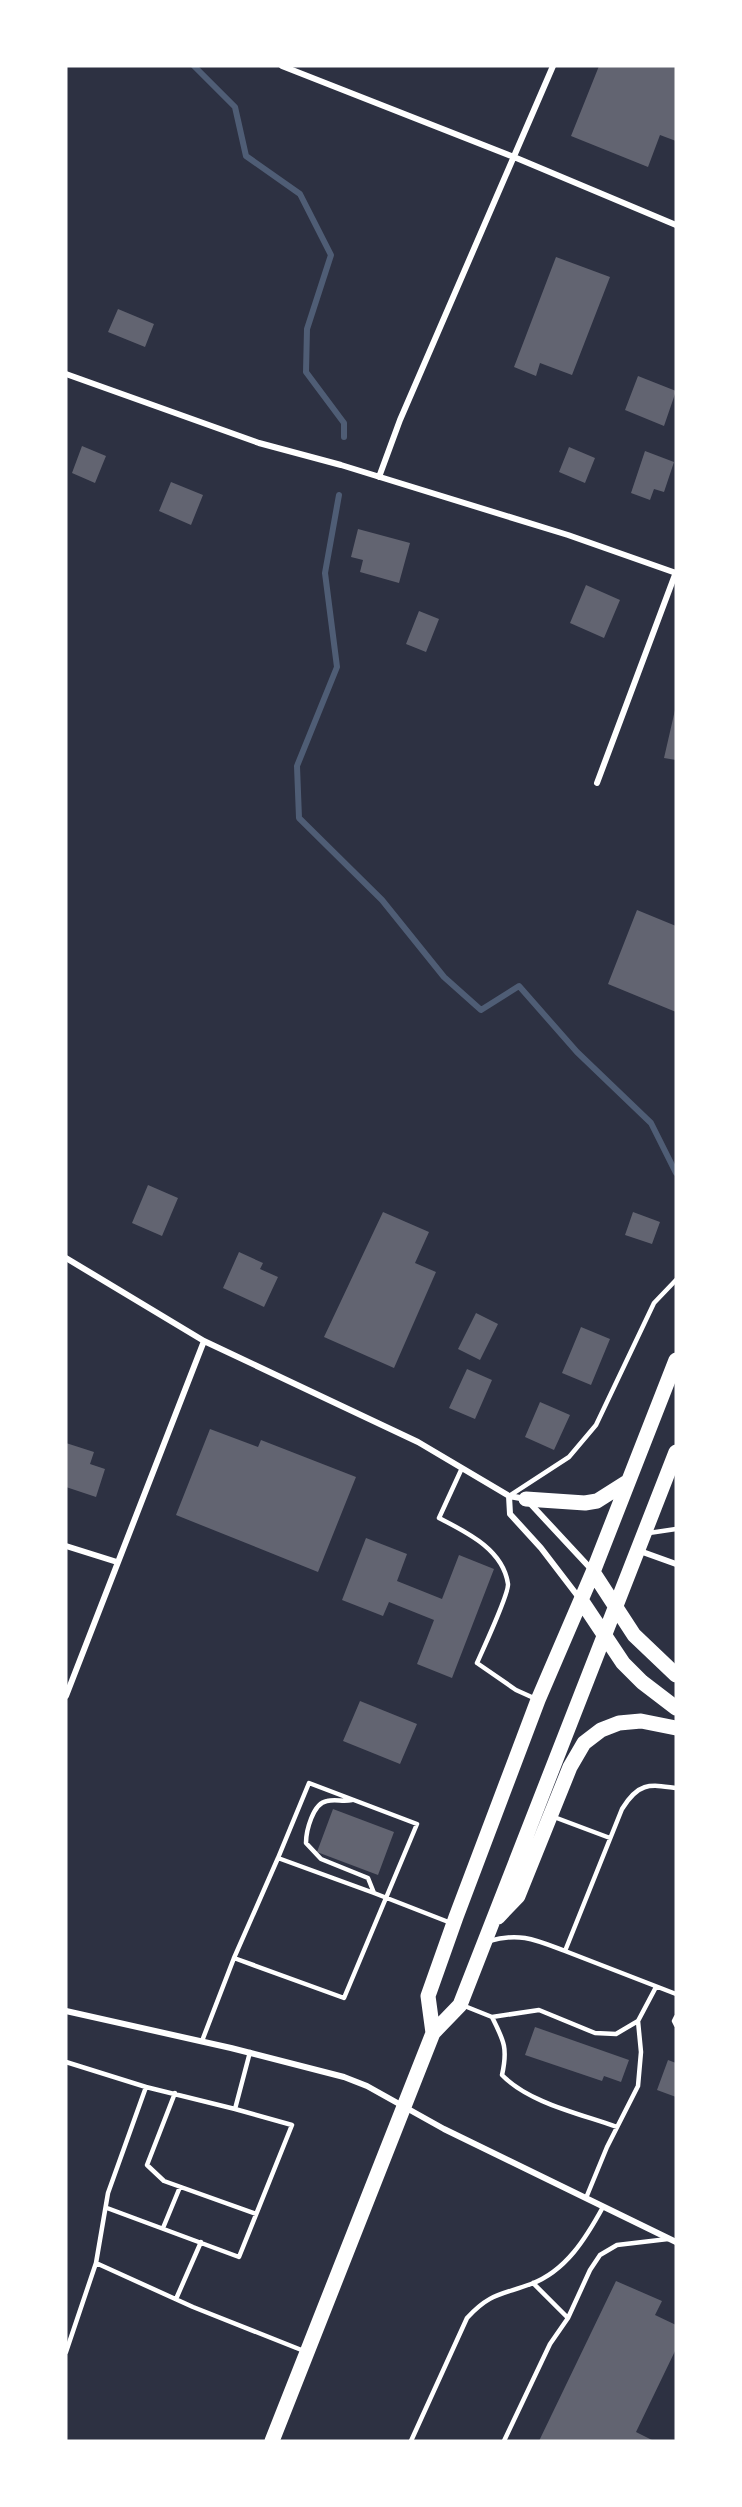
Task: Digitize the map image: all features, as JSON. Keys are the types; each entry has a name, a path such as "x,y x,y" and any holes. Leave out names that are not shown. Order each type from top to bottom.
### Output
{"main road":[{"path":"434,2033 428,1996 454,1923 538,1700 593,1572 676,1360"},
{"path":"272,2441 434,2033 460,2005 676,1452"},
{"path":"526,1499 591,1502 608,1495 627,1482"},
{"path":"593,1572 642,1645 676,1675"},
{"path":"580,1600 623,1663 676,1707"},
{"path":"494,1921 518,1896 550,1815 584,1743 601,1730 619,1723 641,1721 676,1728"}],"street":[{"path":"282,66 514,157 676,225"},
{"path":"380,477 400,420 553,66"},
{"path":"66,374 259,443 380,477 568,535 676,572 597,783"},
{"path":"66,1258 204,1341 418,1442 509,1496 526,1499 593,1572"},
{"path":"66,1696 204,1341"},
{"path":"509,1496 510,1514 541,1548 580,1600"},
{"path":"66,1546 117,1562"},
{"path":"637,1550 676,1564"},
{"path":"66,2011 250,2052 344,2077 367,2086 405,2108 676,2242"}],"lane":[{"path":"509,1496 569,1457 596,1425 654,1303 676,1280"},
{"path":"462,1468 439,1518 482,1542 503,1569 508,1586 477,1663 516,1690 538,1700"},
{"path":"644,1533 676,1529"},
{"path":"202,2041 234,1958 309,1783 417,1824 388,1898 344,1998 234,1958"},
{"path":"566,1951 622,1809 632,1794 648,1785 676,1788"},
{"path":"352,1800 340,1803 326,1801 321,1803 306,1835 306,1843 321,1859 368,1878 374,1893"},
{"path":"550,1815 610,1838"},
{"path":"278,1858 454,1923"},
{"path":"485,1942 504,1936 528,1937 676,1994"},
{"path":"460,2005 492,2017 539,2010 595,2033 616,2034 638,2021 656,1987"},
{"path":"492,2017 505,2042 506,2056 502,2075 513,2086 530,2096 617,2127"},
{"path":"676,2017 674,2020 676,2025"},
{"path":"586,2198 638,2086 641,2052 638,2021"},
{"path":"235,2109 250,2052"},
{"path":"66,2062 146,2087 292,2125 239,2257 106,2208"},
{"path":"66,2352 96,2263 108,2193 146,2087"},
{"path":"175,2093 147,2165 164,2181 256,2214"},
{"path":"163,2228 180,2187"},
{"path":"411,2441 466,2318 482,2302 511,2289 532,2283 570,2258 585,2239 603,2207"},
{"path":"504,2441 550,2344 567,2318 590,2270 600,2255 617,2245 669,2239"},
{"path":"176,2299 201,2242"},
{"path":"96,2263 176,2299 306,2352"},
{"path":"532,2283 567,2318"}],"building":[{"path":"599,66 676,66 676,141 660,135 648,167 571,136"},
{"path":"556,257 610,277 572,375 540,363 536,376 514,367"},
{"path":"118,309 154,324 145,347 108,332"},
{"path":"638,376 676,391 664,426 625,410"},
{"path":"82,446 106,456 95,483 72,473"},
{"path":"569,447 595,458 585,483 559,472"},
{"path":"645,451 674,462 664,492 654,489 650,500 631,493"},
{"path":"171,482 203,495 191,525 159,511"},
{"path":"358,529 410,543 399,583 360,572 363,560 351,557"},
{"path":"586,585 620,600 604,638 570,623"},
{"path":"419,611 439,619 426,652 406,644"},
{"path":"676,710 676,760 664,758"},
{"path":"637,910 676,926 676,1012 608,984"},
{"path":"148,1185 178,1198 162,1236 132,1223"},
{"path":"383,1212 429,1232 415,1263 436,1272 394,1368 324,1337"},
{"path":"633,1212 660,1222 652,1244 625,1235"},
{"path":"239,1252 263,1263 260,1269 278,1277 264,1307 223,1288"},
{"path":"476,1313 498,1324 480,1360 458,1349"},
{"path":"581,1327 610,1339 591,1385 562,1373"},
{"path":"467,1369 492,1380 475,1419 449,1408"},
{"path":"540,1402 570,1415 554,1450 525,1437"},
{"path":"210,1429 258,1447 261,1440 356,1477 318,1572 176,1515"},
{"path":"66,1443 94,1452 90,1464 105,1469 96,1497 66,1487"},
{"path":"366,1538 407,1554 397,1581 442,1599 459,1555 494,1569 452,1678 417,1664 434,1620 389,1602 383,1616 342,1600"},
{"path":"360,1701 417,1724 400,1764 343,1741"},
{"path":"333,1809 394,1832 378,1875 317,1852"},
{"path":"535,2027 629,2060 621,2082 604,2076 602,2081 525,2055"},
{"path":"668,2060 676,2063 676,2097 657,2090"},
{"path":"616,2281 662,2301 655,2315 676,2325 676,2349 636,2432 654,2441 539,2441"}],"waterway":[{"path":"194,66 235,107 246,156 300,194 331,255 307,329 306,372 344,423 344,437"},
{"path":"339,495 325,573 337,667 297,766 299,818 382,900 444,977 481,1010 519,986 577,1052 651,1123 676,1173"}]}
